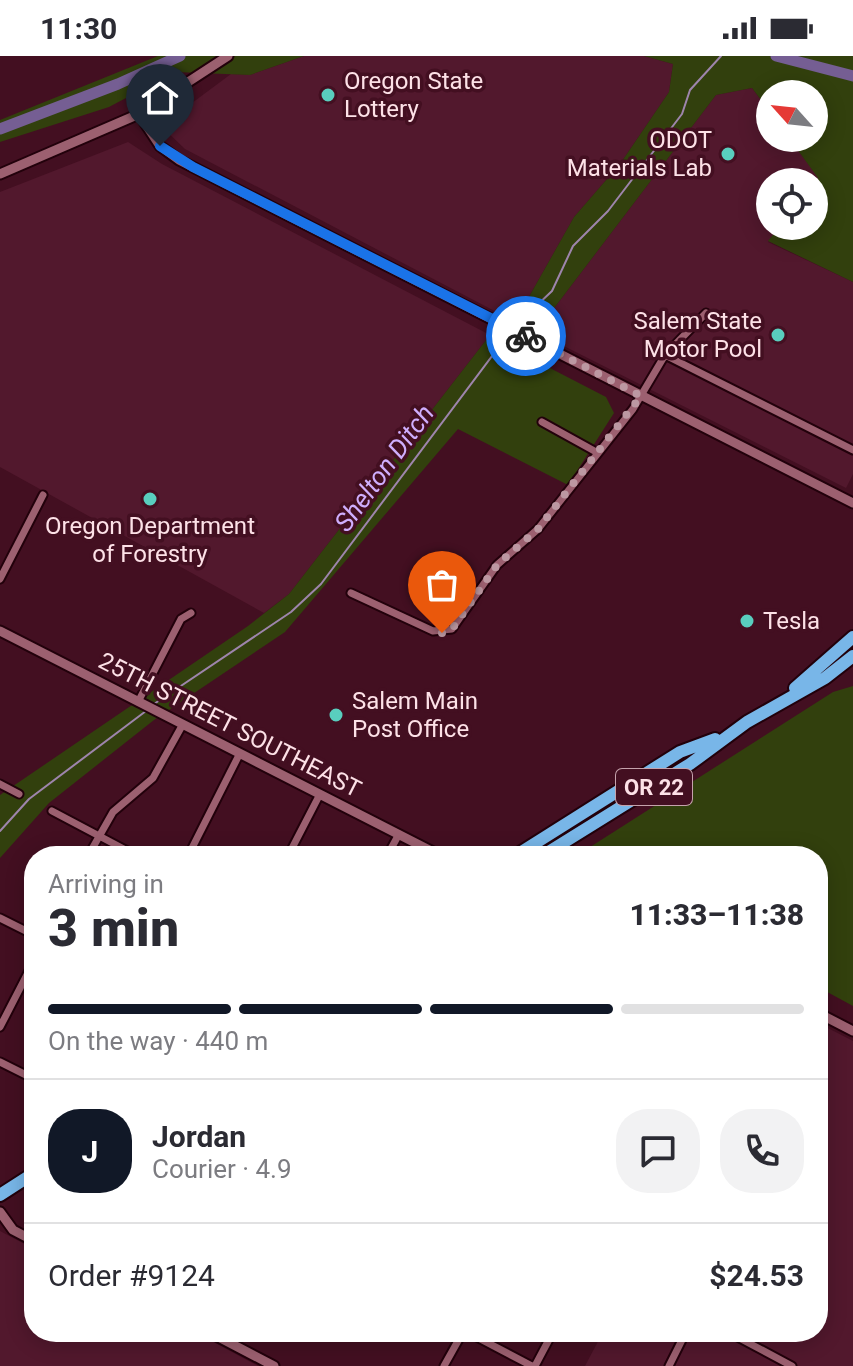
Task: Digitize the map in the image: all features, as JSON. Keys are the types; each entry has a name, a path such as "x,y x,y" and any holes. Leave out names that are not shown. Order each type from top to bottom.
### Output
{"highway":[{"name":"OR 22","path":"781,701 853,637"},
{"name":"OR 22","path":"559,846 690,764 726,735 825,678 853,656"},
{"name":"OR 22","path":"531,846 680,752 726,735"},
{"path":"565,846 579,834"},
{"path":"0,1195 24,1179"}],"main road":[{"path":"0,174 139,114 228,56"},
{"path":"139,114 155,140 169,154 853,503"},
{"name":"25TH STREET SOUTHEAST","path":"0,631 422,846"},
{"path":"828,1018 853,1031"},
{"path":"0,1212 13,1230 24,1236"},
{"path":"228,1342 274,1366"}],"street":[{"path":"351,593 433,631 452,629 497,565 538,529 598,453 641,396 665,355 706,313"},
{"path":"665,355 853,450"},
{"path":"542,422 598,453"},
{"path":"0,579 43,495"},
{"path":"138,702 181,619 191,613"},
{"path":"93,846 113,812 153,778 183,724"},
{"path":"193,846 240,753"},
{"path":"0,784 19,794"},
{"path":"293,846 320,794"},
{"path":"52,811 118,846"},
{"path":"392,846 399,834"},
{"path":"0,931 3,919 24,930"},
{"path":"0,1027 24,980"},
{"path":"0,1062 24,1074"},
{"path":"444,1366 459,1342"},
{"path":"485,1342 534,1366 547,1342"},
{"path":"669,1366 681,1342"},
{"path":"745,1342 780,1363 792,1366"}],"shaded area":[{"path":"304,56 644,56 673,64 669,92 620,164 574,217 526,302 508,318 185,149 161,126 231,74 250,75"},
{"path":"752,88 756,93 756,152 800,152 812,168 756,168 756,240 770,240 768,242 853,282 853,474 846,488 536,332 716,95"},
{"path":"128,142 162,164 490,335 289,594 264,613 0,467 0,192"},
{"path":"828,1028 853,1041 853,1366 585,1366 598,1342 828,1342"},
{"path":"0,1231 24,1244 24,1342 214,1342 258,1366 0,1366"}],"green space":[{"path":"158,56 304,56 250,75 175,72 109,107 0,142 0,120"},
{"path":"644,56 853,56 853,282 768,241 828,240 828,168 811,168 799,152 828,152 828,80 756,80 756,93 752,88 716,95 536,332 517,351 606,397 614,413 568,485 458,429 285,632 154,720 49,803 0,858 0,795 248,626 289,594 490,335 526,302 574,217 620,164 669,92 673,64"},
{"path":"853,686 853,1006 828,992 828,846 592,846 833,692"}],"waterway":[{"path":"0,129 118,84 180,56"},
{"name":"Shelton Ditch","path":"514,327 552,291 573,246 608,211 682,114 690,90 721,56"},
{"path":"776,56 853,76"},
{"name":"Shelton Ditch","path":"154,704 291,612 321,584 510,332"},
{"name":"Shelton Ditch","path":"0,831 29,799 146,711"}],"way so far":[{"path":"442,633 452,629 497,565 538,529 641,396 526,336"}],"place":[{"name":"Oregon State Lottery","path":"328,95"},
{"name":"ODOT Materials Lab","path":"728,154"},
{"name":"Salem State Motor Pool","path":"778,335"},
{"name":"Oregon Department of Forestry","path":"150,499"},
{"name":"Tesla","path":"747,621"},
{"name":"Salem Main Post Office","path":"336,715"}],"route":[{"path":"160,146 193,167 526,336"}]}
